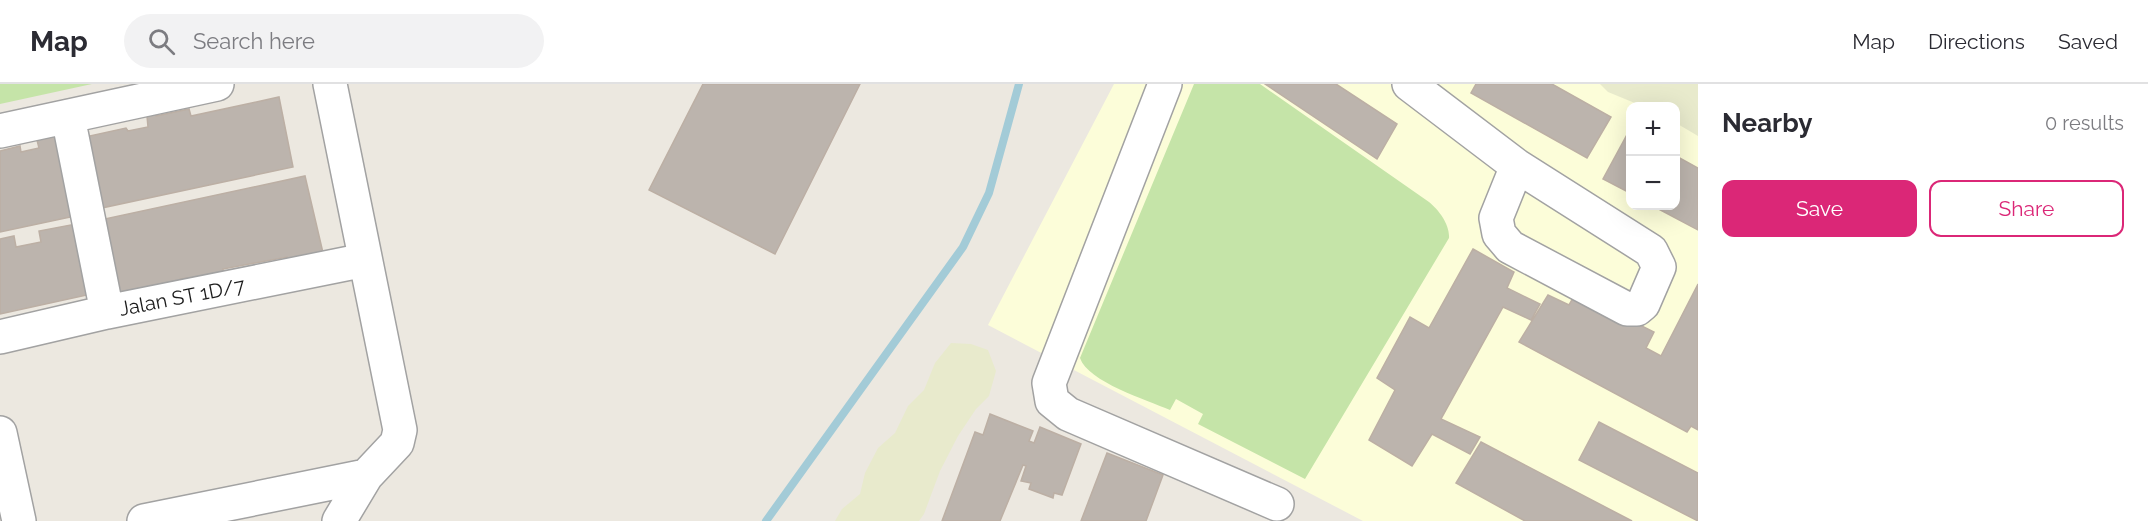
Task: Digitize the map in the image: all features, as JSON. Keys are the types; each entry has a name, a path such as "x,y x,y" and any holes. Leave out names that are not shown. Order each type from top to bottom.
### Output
{"street":[{"path":"0,131 217,84"},
{"path":"330,84 400,430 397,443 366,476 339,521"},
{"path":"1165,84 1049,383 1052,400 1068,414 1277,504"},
{"path":"1409,84 1517,166 1651,251 1659,267 1644,304 1637,309 1627,309 1510,247 1499,234 1496,218 1517,166"},
{"path":"68,117 107,312"},
{"name":"Jalan ST 1D/7","path":"0,337 107,312 365,260"},
{"path":"0,433 19,521"},
{"path":"144,521 366,476"}],"shaded area":[{"path":"1114,84 1698,84 1698,521 1363,521 988,325"},
{"path":"1600,84 1698,84 1698,136 1680,125 1680,102 1632,102 1608,92"},
{"path":"951,343 971,344 988,350 996,371 989,396 976,409 958,436 940,471 924,514 919,521 835,521 842,509 860,494 865,473 878,448 895,433 908,406 924,390 935,363"}],"green space":[{"path":"0,84 92,84 0,104"},
{"path":"1194,84 1260,84 1429,202 1440,213 1448,228 1449,238 1305,479 1198,424 1203,414 1176,399 1170,410 1134,395 1094,375 1085,367 1080,358"}],"building":[{"path":"703,84 860,84 775,254 649,190"},
{"path":"1265,84 1336,84 1397,124 1377,159"},
{"path":"1476,84 1552,84 1611,117 1587,158 1471,93"},
{"path":"279,97 293,167 97,209 85,137 126,128 128,131 148,127 147,116 156,113 156,116 189,109 191,116"},
{"path":"61,135 80,215 0,232 0,151 20,146 21,152 39,148 37,140"},
{"path":"1626,137 1626,191 1603,179"},
{"path":"1680,158 1698,168 1698,230 1660,210 1680,210"},
{"path":"305,176 324,257 289,265 287,257 223,269 224,274 197,279 196,277 180,279 181,287 116,298 100,220"},
{"path":"81,223 96,293 0,314 0,239 14,236 16,247 41,242 39,231"},
{"path":"1473,249 1514,272 1507,288 1540,304 1531,320 1503,307 1441,419 1480,437 1470,454 1432,434 1412,466 1369,440 1395,390 1377,378 1410,317 1429,328"},
{"path":"1698,284 1698,430 1691,426 1687,432 1519,342 1548,295 1569,305 1576,293 1654,332 1646,348 1661,356"},
{"path":"990,414 1033,431 1029,441 1034,443 1040,427 1081,444 1062,495 1054,493 1053,498 1029,489 1031,483 1021,481 1026,466 1023,465 1000,521 942,521 975,432 983,435"},
{"path":"1599,422 1698,473 1698,521 1579,460"},
{"path":"1481,442 1632,521 1525,521 1456,483"},
{"path":"1107,453 1163,475 1146,521 1081,521"}],"waterway":[{"path":"766,521 963,247 989,193 1019,84"}]}
